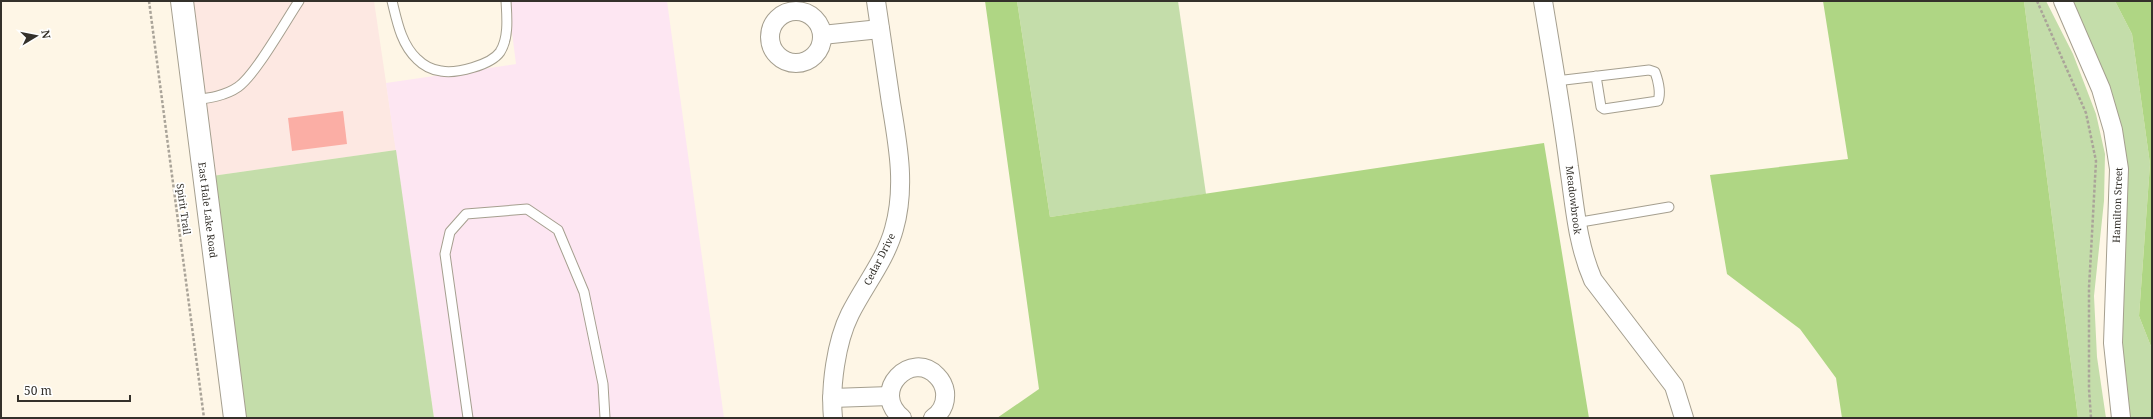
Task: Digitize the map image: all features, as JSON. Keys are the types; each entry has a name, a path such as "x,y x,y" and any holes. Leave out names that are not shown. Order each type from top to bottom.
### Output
{"main road":[{"name":"East Hale Lake Road","path":"182,1 235,418"}],"street":[{"name":"Cedar Drive","path":"833,418 832,398 836,356 849,316 887,248 894,229 899,208 901,167 876,1"},
{"name":"Meadowbrook","path":"1543,1 1570,168 1576,223 1584,256 1593,280 1674,386 1681,404 1684,418"},
{"name":"Hamilton Street","path":"2064,1 2101,89 2114,138 2119,169 2113,344 2121,418"},
{"path":"822,35 880,28"},
{"path":"902,418 892,405 890,396 891,387 901,372 909,368 927,369 941,381 945,389 942,407 932,418"},
{"path":"832,398 890,396"}],"lane":[{"path":"194,100 218,96 238,86 253,71 299,1"},
{"path":"392,1 400,34 416,58 427,68 442,72 474,68 489,62 500,52 506,36 506,1"},
{"path":"1556,81 1596,76 1648,70 1655,72 1660,97 1658,101 1654,103 1604,109 1601,107 1596,76"},
{"path":"1576,223 1669,207"},
{"path":"468,418 445,254 450,232 466,214 527,209 558,230 584,292 603,384 605,418"}],"path":[{"name":"Spirit Trail","path":"149,1 204,418"},
{"path":"2037,1 2086,113 2096,161 2089,288 2089,389 2091,418"}],"shaded area":[{"path":"191,1 374,1 396,150 212,176"},
{"path":"508,1 667,1 724,418 434,418 386,83 516,64"}],"green space":[{"path":"985,1 1017,1 1050,217 1544,143 1589,418 997,418 1039,389"},
{"path":"1017,1 1178,1 1206,194 1050,217"},
{"path":"1823,1 2024,1 2078,418 1842,418 1836,378 1800,329 1727,274 1710,175 1848,159"},
{"path":"2024,1 2046,1 2073,54 2096,114 2105,154 2104,201 2094,296 2097,357 2106,418 2078,418"},
{"path":"2069,1 2115,1 2132,34 2150,164 2139,316 2152,349 2152,418 2124,418 2117,374 2122,190"},
{"path":"2115,1 2152,1 2152,349 2139,316 2150,164 2132,34"},
{"path":"396,150 434,418 244,418 212,176"}],"building":[{"path":"343,111 347,144 292,151 288,118"}]}
